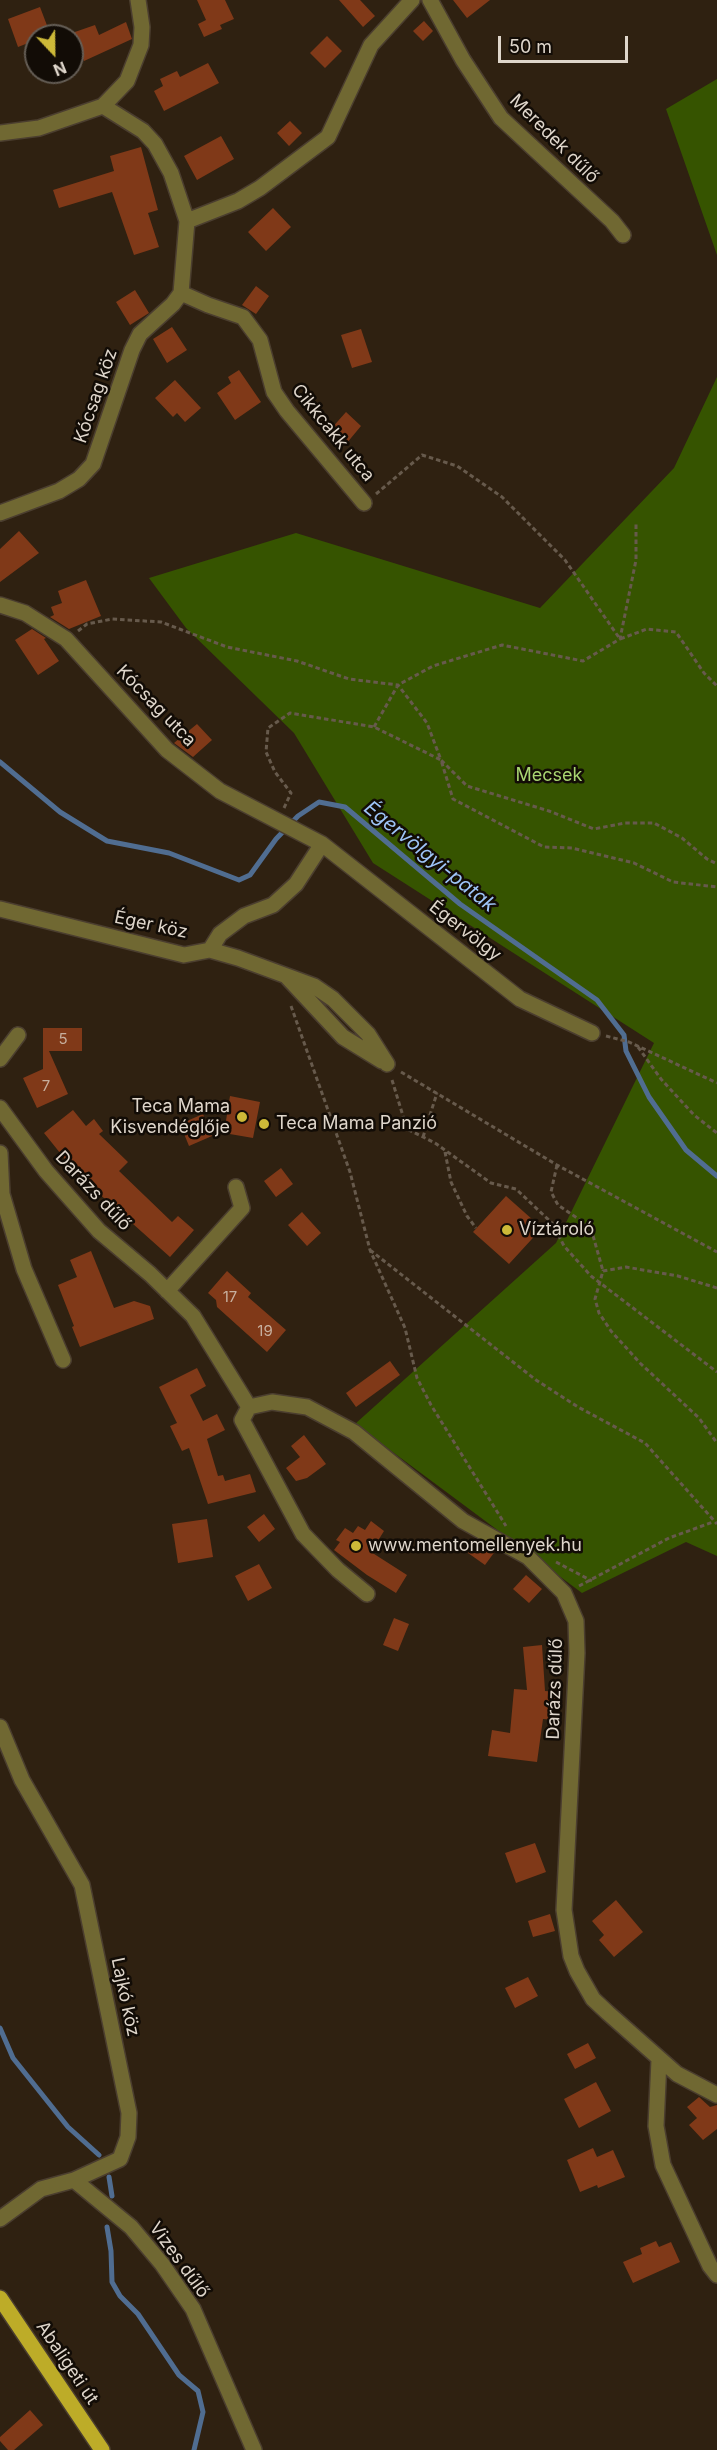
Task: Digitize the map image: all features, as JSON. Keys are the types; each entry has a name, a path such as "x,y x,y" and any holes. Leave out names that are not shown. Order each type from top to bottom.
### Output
{"main road":[{"name":"Abaligeti út","path":"0,2298 102,2450"}],"street":[{"path":"0,133 39,128 103,106 127,81 141,45 142,27 138,0"},
{"path":"187,220 230,205 252,193 328,137 371,45 412,0"},
{"name":"Meredek dűlő","path":"430,0 463,60 501,118 612,221 623,235"},
{"path":"103,106 143,131 155,144 171,173 187,220 181,293"},
{"name":"Cikkcakk utca","path":"181,293 243,317 260,340 274,392 287,411 364,503"},
{"name":"Kócsag köz","path":"0,513 59,491 79,479 93,464 132,350 140,334 173,304 181,293"},
{"name":"Kócsag utca","path":"0,605 26,613 66,639 167,750 220,791 322,844"},
{"name":"Éger köz","path":"0,909 184,955 210,950 220,934 244,916 273,905 296,885 322,844"},
{"name":"Égervölgy","path":"322,844 520,999 592,1033"},
{"path":"210,950 314,986 333,999 368,1034 387,1064"},
{"path":"0,1059 18,1035"},
{"name":"Darázs dűlő","path":"0,1108 46,1171 99,1231 193,1316 249,1407 272,1401 307,1407 354,1432 463,1521 528,1557 564,1593 576,1621 577,1653 564,1910 567,1939 577,1971 593,1999 677,2074 717,2095"},
{"path":"0,1153 2,1194 24,1269 63,1360"},
{"path":"167,1291 242,1208 236,1186"},
{"path":"249,1407 242,1420 303,1534 338,1570 368,1594"},
{"name":"Lajkó köz","path":"0,1727 22,1780 82,1885 129,2113 128,2136 120,2159 74,2180 41,2189 0,2219"},
{"path":"659,2060 657,2126 663,2164 710,2266 717,2275"},
{"name":"Vizes dűlő","path":"74,2180 131,2227 162,2264 193,2309 254,2450"}],"path":[{"path":"364,503 422,455 457,466 502,497 565,560 620,639"},
{"path":"620,639 636,560 636,523"},
{"path":"66,639 87,624 112,619 161,622 227,647 297,661 349,679 398,685 427,723 453,799 544,847 572,848 609,859 634,863 673,882 717,887"},
{"path":"374,727 398,685 433,666 502,645 583,661 620,639 647,629 676,632 704,673 717,686"},
{"path":"284,825 291,793 275,772 266,752 268,728 290,713 374,727 441,760 466,786 549,811 594,829 625,823 654,823 682,838 706,859 717,864"},
{"path":"289,1002 350,1172 370,1250 405,1328 417,1378 431,1405 497,1511"},
{"path":"617,1038 717,1083"},
{"path":"637,1046 694,1115 717,1133"},
{"path":"387,1064 557,1165 717,1252"},
{"path":"387,1064 407,1129 445,1150 491,1183 516,1189 553,1224 564,1246 599,1283 717,1372"},
{"path":"423,1137 437,1093"},
{"path":"445,1150 452,1182 466,1216 476,1228"},
{"path":"557,1165 551,1192 558,1205 583,1222 592,1232 603,1271 595,1299 599,1313 611,1331 639,1363 699,1418 717,1443"},
{"path":"370,1250 536,1380 578,1407 645,1443 716,1523 669,1538 592,1581"},
{"path":"603,1271 626,1267 678,1276 717,1288"}],"green space":[{"path":"717,79 717,255 666,109"},
{"name":"Mecsek","path":"717,377 717,1556 686,1542 582,1593 355,1424 556,1243 654,1043 373,863 294,733 186,628 149,578 296,533 540,608 674,468"}],"building":[{"path":"197,0 225,0 234,19 220,25 222,29 204,37 198,24 206,20"},
{"path":"339,0 360,0 375,16 363,27"},
{"path":"453,0 490,0 467,18"},
{"path":"40,7 46,24 24,24 24,45 18,47 8,19"},
{"path":"424,21 433,31 423,41 413,31"},
{"path":"126,22 132,39 84,61 84,29 95,25 99,35"},
{"path":"327,36 342,51 325,68 310,53"},
{"path":"208,63 219,83 164,111 154,91 163,86 160,79 177,71 180,77"},
{"path":"290,121 302,133 289,146 277,133"},
{"path":"221,136 234,159 197,180 184,156"},
{"path":"141,147 158,210 148,213 159,247 134,255 112,192 59,208 53,190 114,171 110,156"},
{"path":"273,208 291,227 266,251 248,232"},
{"path":"256,286 269,296 256,314 242,305"},
{"path":"135,290 149,313 130,325 116,302"},
{"path":"172,327 187,350 167,363 153,339"},
{"path":"361,329 372,362 352,368 341,335"},
{"path":"239,370 261,402 235,420 217,393 231,383 228,377"},
{"path":"175,380 201,408 185,422 177,413 173,417 155,398"},
{"path":"346,412 361,426 346,444 330,430"},
{"path":"19,531 39,553 0,582 0,549"},
{"path":"86,580 101,616 69,629 50,617 54,615 51,607 62,603 58,591"},
{"path":"32,629 46,638 44,639 59,661 38,675 15,640"},
{"path":"197,724 212,740 193,757 174,743"},
{"path":"43,1028 82,1028 82,1051 49,1051 68,1094 37,1108 23,1078 43,1069"},
{"name":"Teca Mama Kisvendéglője","path":"230,1096 260,1102 253,1138 224,1133"},
{"path":"73,1110 86,1126 94,1119 103,1131 99,1134 128,1162 119,1171 172,1222 178,1216 194,1230 170,1257 77,1174 44,1133"},
{"path":"203,1114 212,1136 189,1146 180,1124"},
{"path":"281,1168 293,1184 276,1197 264,1181"},
{"name":"Víztároló","path":"506,1196 542,1228 509,1264 473,1232"},
{"path":"302,1212 321,1233 307,1246 288,1225"},
{"path":"91,1251 114,1308 134,1301 150,1306 154,1319 80,1347 58,1285 77,1277 70,1260"},
{"path":"227,1271 251,1293 248,1297 286,1330 267,1352 217,1307 216,1300 208,1293"},
{"path":"390,1361 400,1375 356,1407 346,1393"},
{"path":"197,1368 206,1386 190,1395 203,1421 217,1414 225,1430 207,1439 218,1476 223,1475 225,1481 250,1474 256,1492 208,1504 189,1448 182,1451 170,1426 177,1423 159,1387"},
{"path":"304,1435 326,1464 307,1478 296,1481 286,1468 300,1457 291,1446"},
{"path":"264,1514 275,1529 259,1542 247,1527"},
{"path":"207,1519 213,1557 178,1563 172,1524"},
{"path":"371,1521 384,1531 371,1552 407,1575 396,1593 334,1550 340,1542 336,1540 345,1528 353,1533 358,1526 365,1530"},
{"path":"478,1540 496,1550 485,1565 468,1553"},
{"path":"259,1564 272,1588 248,1601 235,1576"},
{"path":"526,1575 542,1589 529,1603 513,1589"},
{"path":"394,1618 409,1624 398,1651 383,1645"},
{"path":"542,1645 545,1691 557,1692 555,1720 543,1719 537,1762 488,1756 492,1730 510,1733 514,1689 527,1690 523,1647"},
{"path":"535,1843 546,1872 516,1883 505,1853"},
{"path":"616,1900 643,1932 614,1957 599,1940 604,1935 592,1921"},
{"path":"550,1914 555,1931 533,1937 528,1921"},
{"path":"528,1977 538,1996 515,2008 505,1988"},
{"path":"588,2043 596,2058 575,2069 567,2054"},
{"path":"596,2082 611,2111 579,2128 564,2099"},
{"path":"699,2097 710,2107 717,2105 717,2129 703,2140 689,2125 697,2118 687,2107"},
{"path":"593,2148 597,2157 613,2150 625,2177 598,2188 597,2185 580,2192 567,2160"},
{"path":"656,2241 659,2247 671,2242 680,2262 633,2283 623,2262 642,2254 640,2248"},
{"path":"30,2410 43,2425 14,2450 8,2450 0,2441 0,2437"}],"waterway":[{"name":"Égervölgyi-patak","path":"0,762 60,812 107,841 169,853 239,880 250,875 276,839 298,816 319,802 345,807 460,904 597,1000 624,1035 626,1051 649,1097 686,1150 717,1176"},
{"path":"0,2028 13,2058 68,2127 99,2155"},
{"path":"109,2177 112,2196"},
{"path":"107,2227 111,2251 112,2282 120,2296 138,2314 179,2375 198,2391 203,2412 194,2450"}],"place":[{"name":"Teca Mama Kisvendéglője","path":"242,1117"},
{"name":"Teca Mama Panzió","path":"264,1124"},
{"name":"Víztároló","path":"507,1230"},
{"name":"www.mentomellenyek.hu","path":"356,1546"}]}
